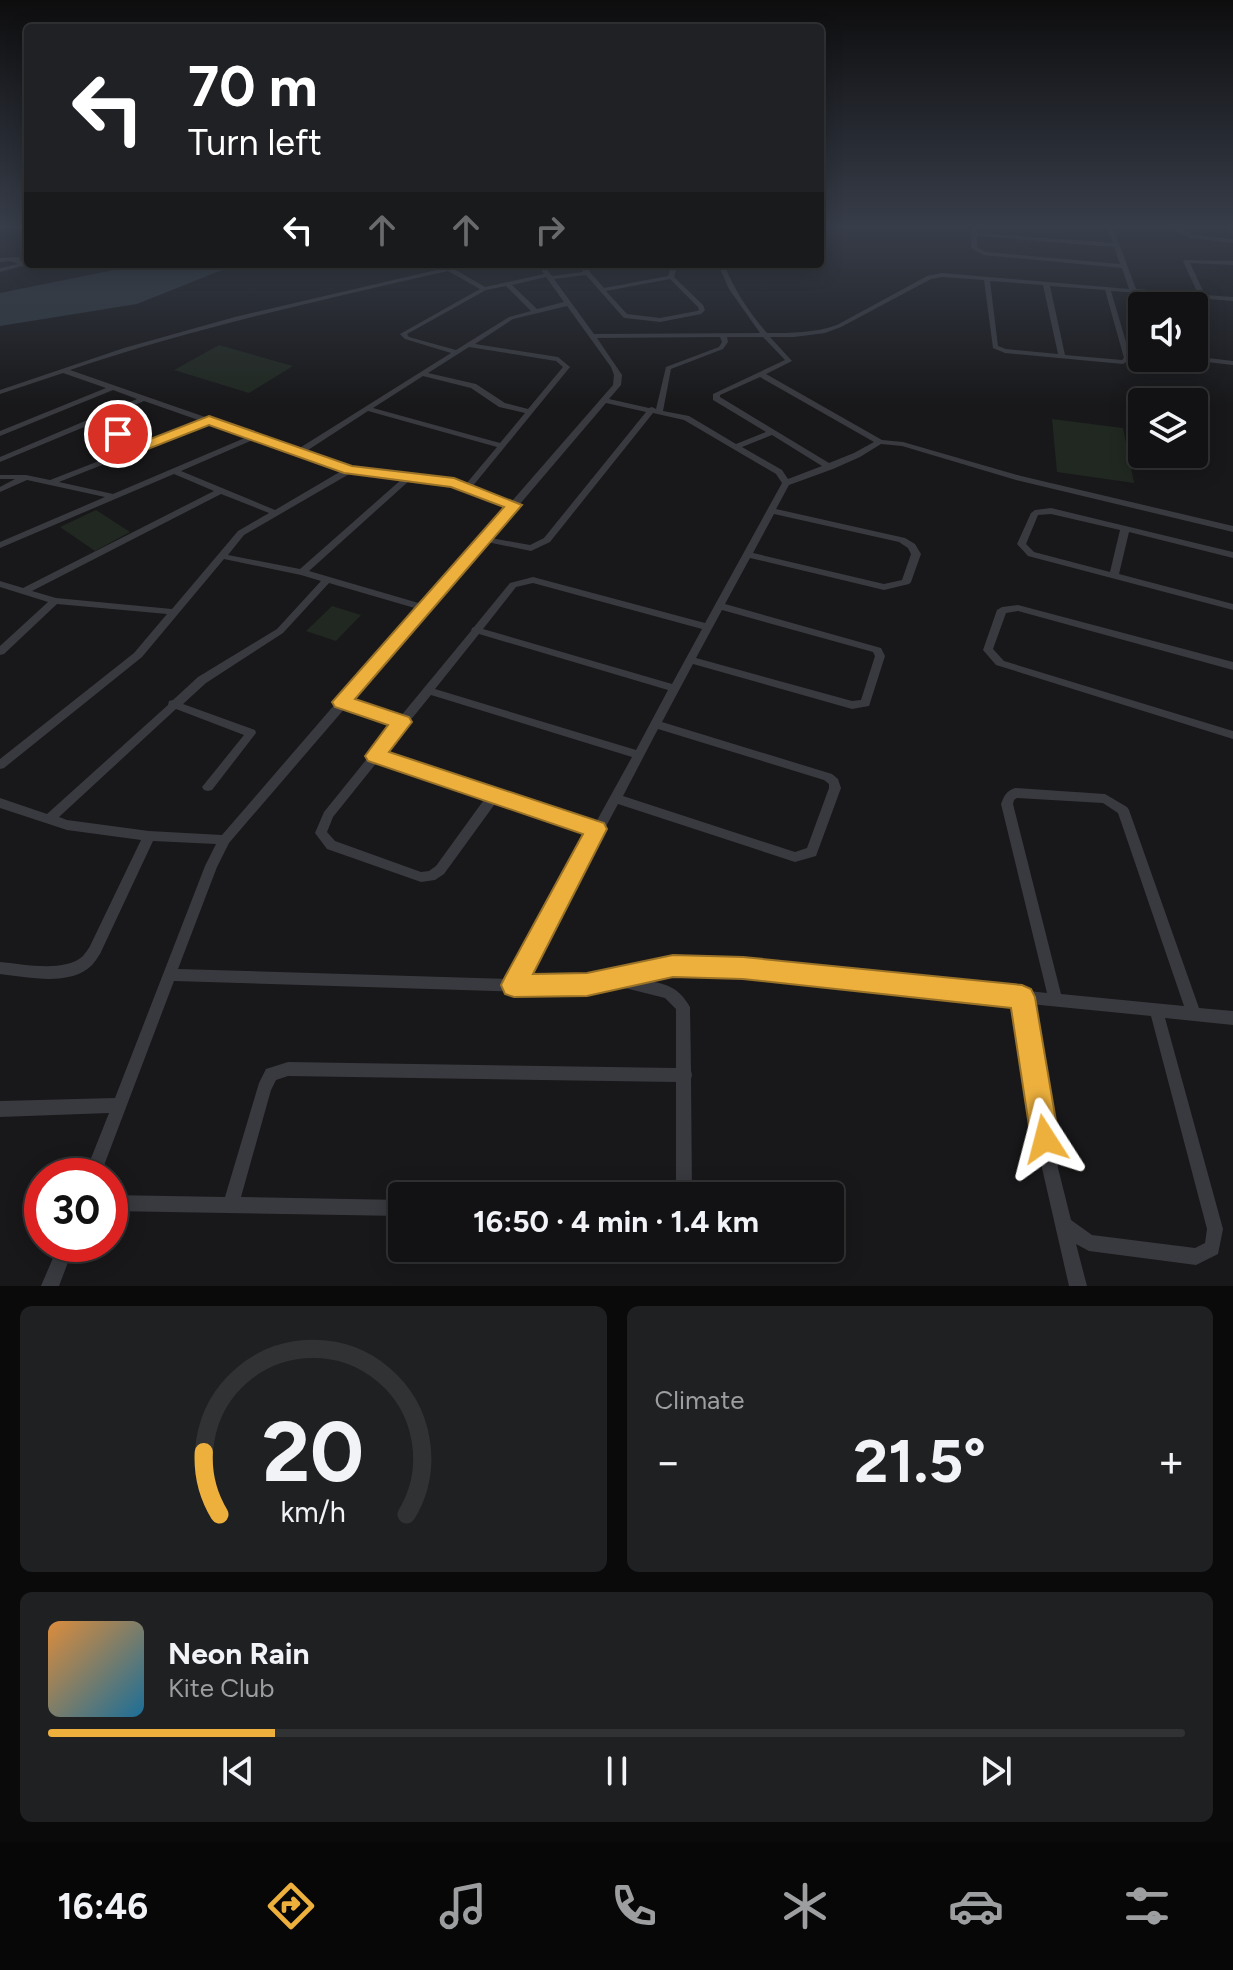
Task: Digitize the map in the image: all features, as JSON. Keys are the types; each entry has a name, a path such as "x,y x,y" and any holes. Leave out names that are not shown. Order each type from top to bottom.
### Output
{"street":[{"path":"0,392 61,370 237,318 380,285"},
{"path":"477,285 484,289"},
{"path":"455,352 407,338 403,334 484,289 503,285"},
{"path":"509,285 535,311"},
{"path":"99,1158 211,866 225,840 341,702 607,401 619,380 593,336 556,285"},
{"path":"598,285 622,315 660,320 693,315 702,310 679,285"},
{"path":"603,290 629,285"},
{"path":"731,285 765,335 789,361 715,396 830,467"},
{"path":"593,336 823,332 914,285"},
{"path":"988,285 995,347 1062,357 1127,361 1107,288"},
{"path":"1046,285 1062,357"},
{"path":"1071,285 1157,292"},
{"path":"1131,285 1133,290"},
{"path":"1208,297 1232,300"},
{"path":"299,452 511,318 569,303"},
{"path":"660,320 662,336"},
{"path":"484,539 531,548 547,540 656,410 668,368 716,351 724,345 723,336"},
{"path":"468,345 558,359 566,363 566,371 500,445 468,487"},
{"path":"1208,360 1233,363"},
{"path":"61,370 350,470 468,487 514,505"},
{"path":"422,374 473,386 502,405 530,412"},
{"path":"762,375 880,442 903,444 1019,478 1233,529"},
{"path":"0,434 111,388"},
{"path":"0,460 145,398"},
{"path":"607,401 656,410 698,423 779,472 786,483"},
{"path":"368,409 500,445"},
{"path":"52,482 209,420"},
{"path":"88,422 148,445"},
{"path":"737,446 773,432"},
{"path":"0,545 256,436"},
{"path":"514,985 786,483 830,467 880,442"},
{"path":"2,761 122,670 241,533 350,470"},
{"path":"174,471 218,492 275,513"},
{"path":"0,477 26,477 111,496"},
{"path":"0,490 26,477"},
{"path":"302,572 409,477"},
{"path":"24,591 218,492"},
{"path":"749,555 884,587 906,582 916,554 912,546 902,540 773,511"},
{"path":"1233,555 1040,511 1035,513 1021,544 1031,554 1233,607"},
{"path":"1114,576 1125,529"},
{"path":"220,556 302,572 424,608"},
{"path":"48,820 208,675 280,631 328,579"},
{"path":"494,796 440,870 431,876 421,877 331,845 321,833 328,815 508,588 526,580 708,627"},
{"path":"0,584 55,601 174,612"},
{"path":"0,652 55,601"},
{"path":"690,660 852,705 865,703 880,656 877,650 721,606"},
{"path":"1233,666 1018,608 1002,610 988,650 1000,663 1233,735"},
{"path":"475,630 674,688"},
{"path":"427,690 638,755"},
{"path":"341,702 402,722"},
{"path":"173,704 251,733 208,787"},
{"path":"615,798 795,857 812,852 835,788 828,777 654,724"},
{"path":"375,756 596,829"},
{"path":"1056,1000 1007,804 1009,797 1015,793 1105,799 1123,810 1194,1014"},
{"path":"0,803 48,820 149,836 225,840"},
{"path":"0,968 65,971 85,965 149,836"},
{"path":"169,975 555,987 613,980 673,966 743,968 1233,1018"},
{"path":"613,980 669,992 683,1007 684,1182"},
{"path":"1022,997 1050,1168 1078,1286"},
{"path":"1063,1225 1089,1243 1196,1257 1212,1248 1215,1229 1156,1010"},
{"path":"231,1204 264,1088 271,1074 288,1069 685,1075"},
{"path":"0,1109 118,1105"},
{"path":"128,1203 388,1208"},
{"path":"50,1286 60,1262"}],"shaded area":[{"path":"40,285 184,285 137,304 0,326 0,293"},
{"path":"219,345 293,366 249,393 174,370"},
{"path":"1052,419 1123,428 1128,468 1131,468 1134,483 1057,472"},
{"path":"96,510 130,532 95,551 60,527"},
{"path":"332,606 361,615 336,641 306,631"}],"route":[{"path":"118,434 148,445 209,420 350,470 454,483 514,505 341,702 402,722 375,756 596,829 514,985 587,985 673,966 743,968 1022,997 1045,1139"}]}
